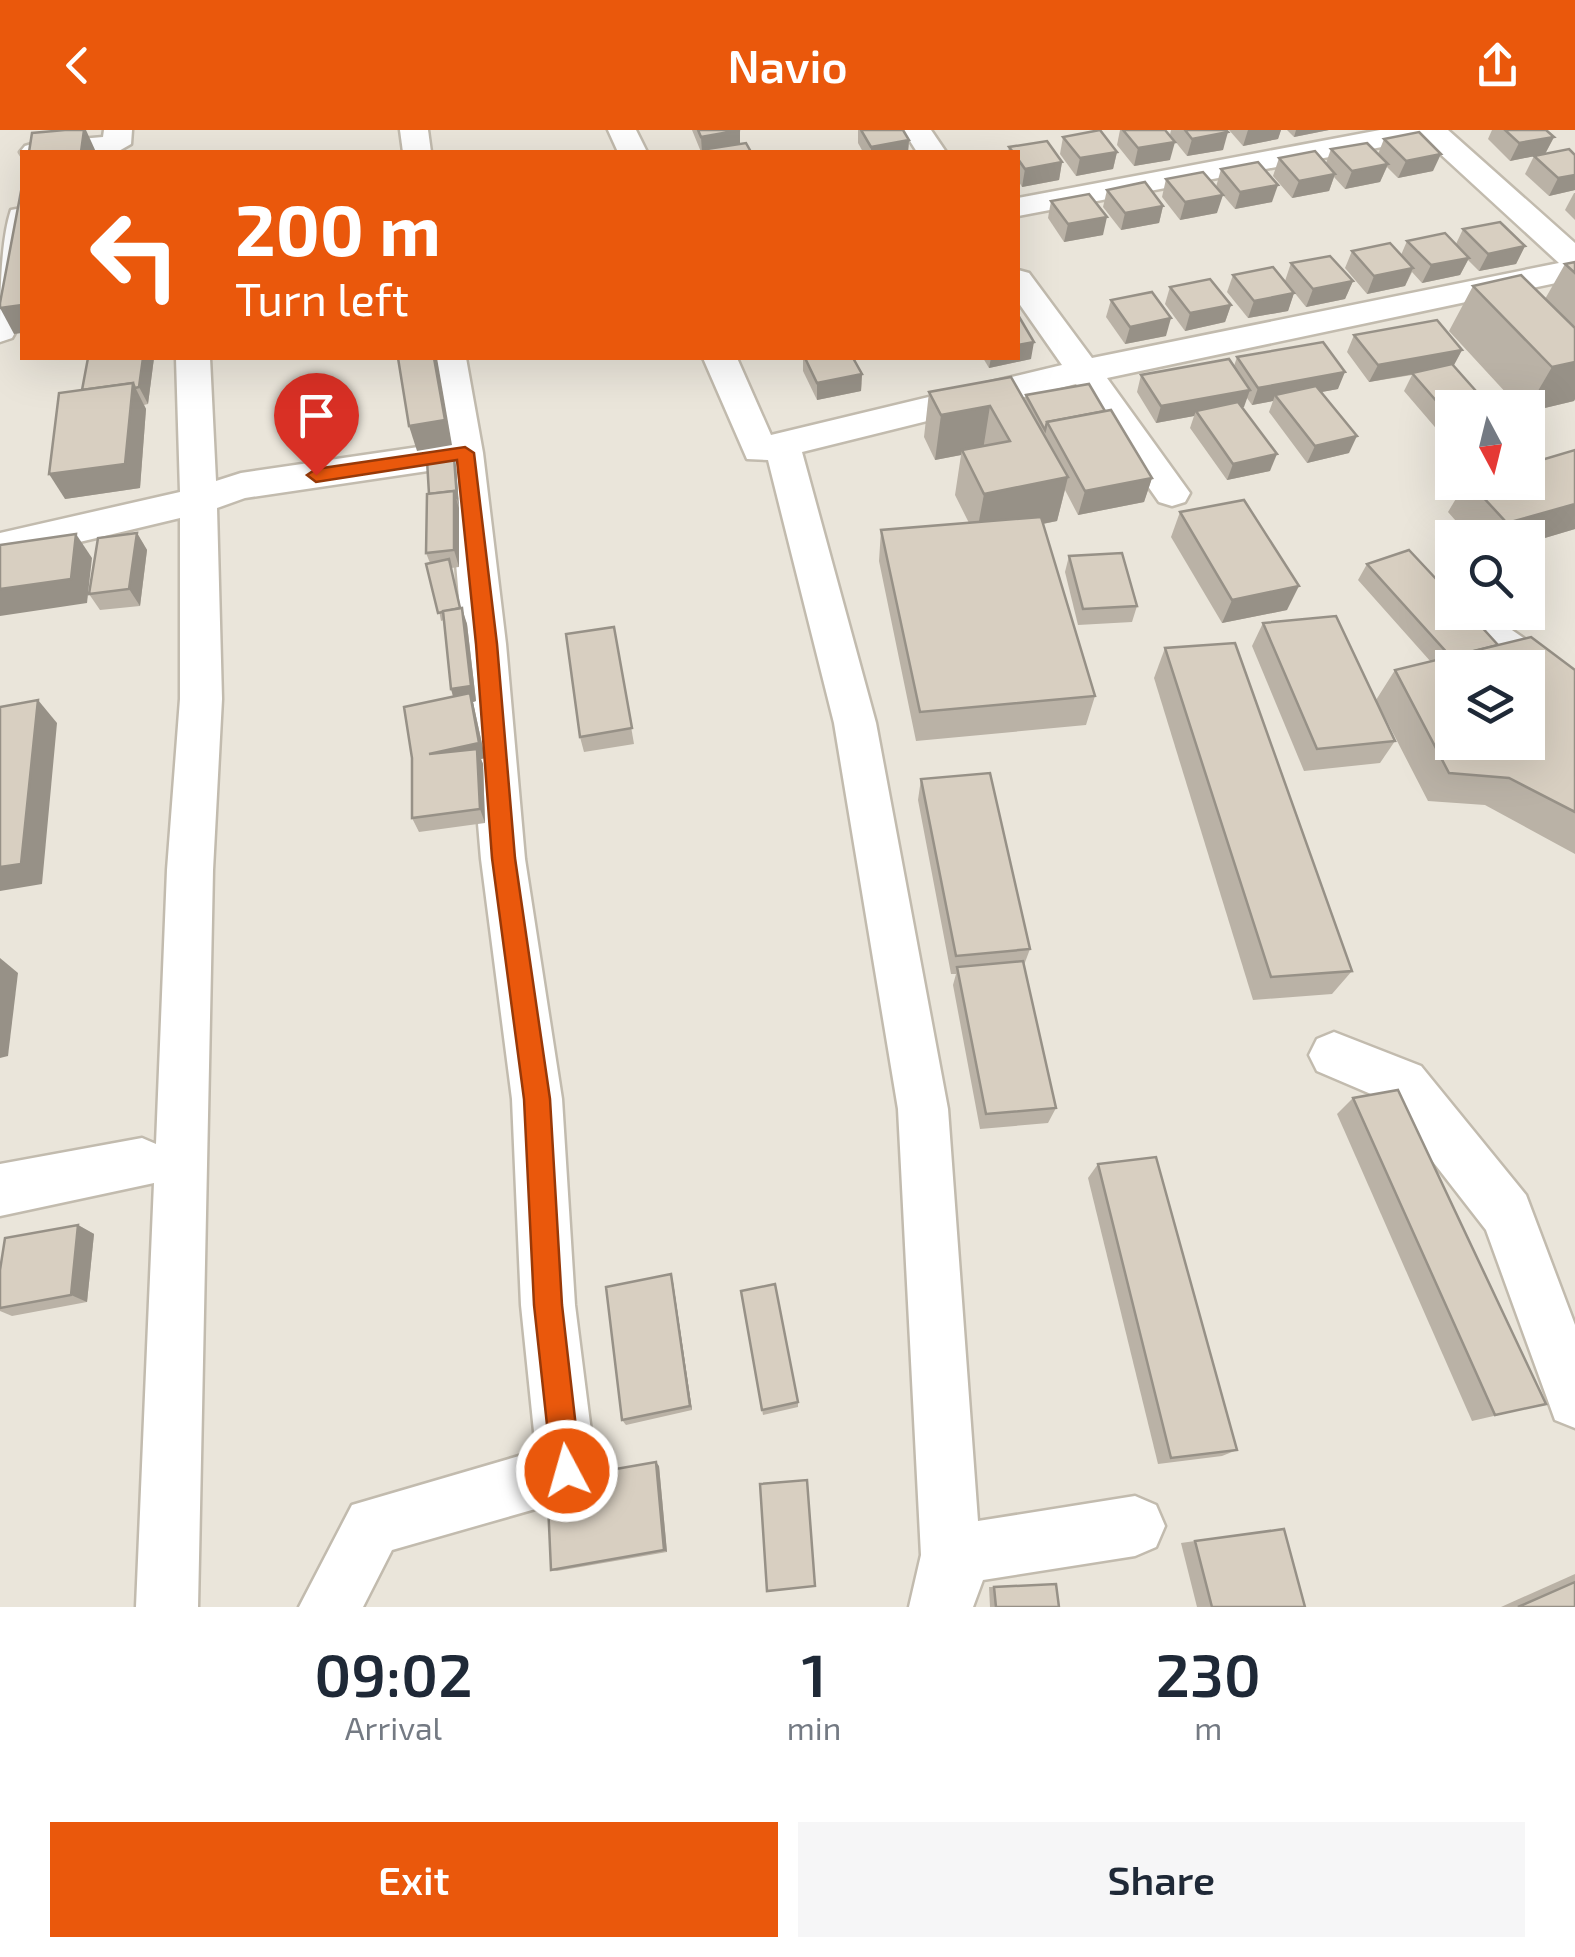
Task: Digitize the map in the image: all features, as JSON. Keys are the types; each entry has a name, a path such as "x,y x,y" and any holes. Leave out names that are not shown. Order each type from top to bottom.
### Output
{"street":[{"path":"60,150 116,144 118,130"},
{"path":"1020,207 1429,130 1575,260"},
{"path":"0,331 20,227"},
{"path":"721,360 760,450 1081,372 1575,269"},
{"path":"1020,283 1172,493"},
{"path":"167,1607 190,870 201,699 192,360"},
{"path":"330,1607 373,1526 567,1471 548,1305 537,1099 504,858 465,453 449,360"},
{"path":"782,445 855,723 924,1109 949,1590 1135,1526"},
{"path":"0,546 198,501 241,486 465,453"},
{"path":"1481,630 1575,696"},
{"path":"1334,1055 1403,1083 1507,1214 1575,1400"},
{"path":"0,1190 142,1163"}],"shaded area":[{"path":"0,130 1575,130 1575,1607 0,1607"}],"building":[{"path":"84,130 81,150 29,150 32,133"},
{"path":"698,130 740,130 701,137"},
{"path":"861,130 903,130 909,140 871,147"},
{"path":"1100,130 1117,152 1080,158 1063,137"},
{"path":"1123,130 1165,130 1175,142 1138,148"},
{"path":"1185,130 1226,130 1228,132 1192,139"},
{"path":"1505,130 1546,130 1554,137 1519,143"},
{"path":"1419,132 1441,154 1406,161 1384,139"},
{"path":"1047,141 1062,162 1025,169 1020,162 1020,150 1009,147"},
{"path":"746,143 750,150 708,150"},
{"path":"1367,143 1388,164 1352,171 1331,149"},
{"path":"1569,149 1575,155 1575,175 1558,178 1534,156"},
{"path":"1315,151 1335,174 1299,181 1279,158"},
{"path":"1258,162 1278,185 1240,192 1221,169"},
{"path":"1203,172 1223,195 1185,202 1166,179"},
{"path":"1145,182 1163,206 1125,213 1107,190"},
{"path":"1089,194 1107,217 1068,224 1051,201"},
{"path":"20,197 20,305 0,308"},
{"path":"1500,222 1525,246 1488,254 1463,229"},
{"path":"1445,233 1469,258 1431,265 1407,241"},
{"path":"1390,243 1413,268 1374,276 1352,251"},
{"path":"1330,256 1353,281 1313,289 1291,263"},
{"path":"1273,267 1294,293 1254,301 1233,275"},
{"path":"1521,275 1575,328 1575,362 1552,367 1473,286"},
{"path":"1210,279 1231,305 1190,313 1170,287"},
{"path":"1152,292 1171,318 1130,327 1111,300"},
{"path":"1020,318 1034,342 1020,345"},
{"path":"1437,320 1462,350 1378,365 1354,335"},
{"path":"1323,342 1345,372 1258,388 1237,357"},
{"path":"1229,359 1250,390 1161,406 1141,375"},
{"path":"88,360 143,360 139,387 135,388 133,383 82,390"},
{"path":"398,360 434,360 445,420 409,426"},
{"path":"806,360 854,360 862,374 817,383"},
{"path":"1452,364 1475,390 1435,390 1435,399 1412,373"},
{"path":"1011,377 1068,477 984,494 962,450 1010,441 990,406 941,415 929,392"},
{"path":"133,383 125,464 49,474 59,393"},
{"path":"1089,384 1105,411 1047,422 1045,430 1026,395"},
{"path":"1316,386 1357,436 1315,446 1275,395"},
{"path":"1238,402 1277,454 1233,464 1196,411"},
{"path":"1111,410 1152,478 1085,491 1047,422"},
{"path":"1575,450 1575,504 1504,520 1486,500 1545,500 1545,459"},
{"path":"454,457 457,499 454,491 429,494 427,460"},
{"path":"454,491 454,550 426,553 427,494"},
{"path":"1244,500 1299,586 1232,600 1180,512"},
{"path":"1041,517 1095,696 920,712 881,530"},
{"path":"137,533 129,589 89,594 98,538"},
{"path":"76,534 71,579 0,589 0,545"},
{"path":"1409,550 1435,578 1435,630 1484,630 1498,645 1478,650 1445,650 1367,564"},
{"path":"1122,553 1137,606 1083,609 1069,556"},
{"path":"449,559 460,608 438,613 426,564"},
{"path":"462,608 471,686 451,689 443,611"},
{"path":"1336,616 1395,741 1317,749 1263,623"},
{"path":"614,627 632,728 580,737 566,634"},
{"path":"1531,637 1575,670 1575,812 1509,778 1449,773 1442,760 1545,760 1545,650 1477,650"},
{"path":"1235,643 1352,971 1271,977 1165,648"},
{"path":"1435,660 1435,746 1395,670"},
{"path":"470,693 479,743 429,754 477,749 480,809 412,818 412,758 404,707"},
{"path":"38,700 21,864 0,867 0,707"},
{"path":"990,773 1030,949 956,956 921,779"},
{"path":"1023,961 1056,1108 986,1114 957,967"},
{"path":"1398,1090 1546,1404 1495,1415 1353,1098"},
{"path":"1156,1157 1237,1450 1171,1458 1098,1164"},
{"path":"78,1225 71,1295 0,1308 5,1238"},
{"path":"671,1274 690,1406 622,1420 606,1287"},
{"path":"775,1284 798,1402 762,1410 741,1291"},
{"path":"656,1462 664,1550 551,1570 547,1481"},
{"path":"807,1480 815,1586 767,1591 760,1484"},
{"path":"1284,1529 1305,1607 1212,1607 1195,1541"},
{"path":"1575,1582 1575,1607 1518,1607"},
{"path":"1056,1584 1059,1607 996,1607 994,1587"}],"route":[{"path":"316,475 465,453 504,858 537,1099 548,1305 567,1471"}]}
